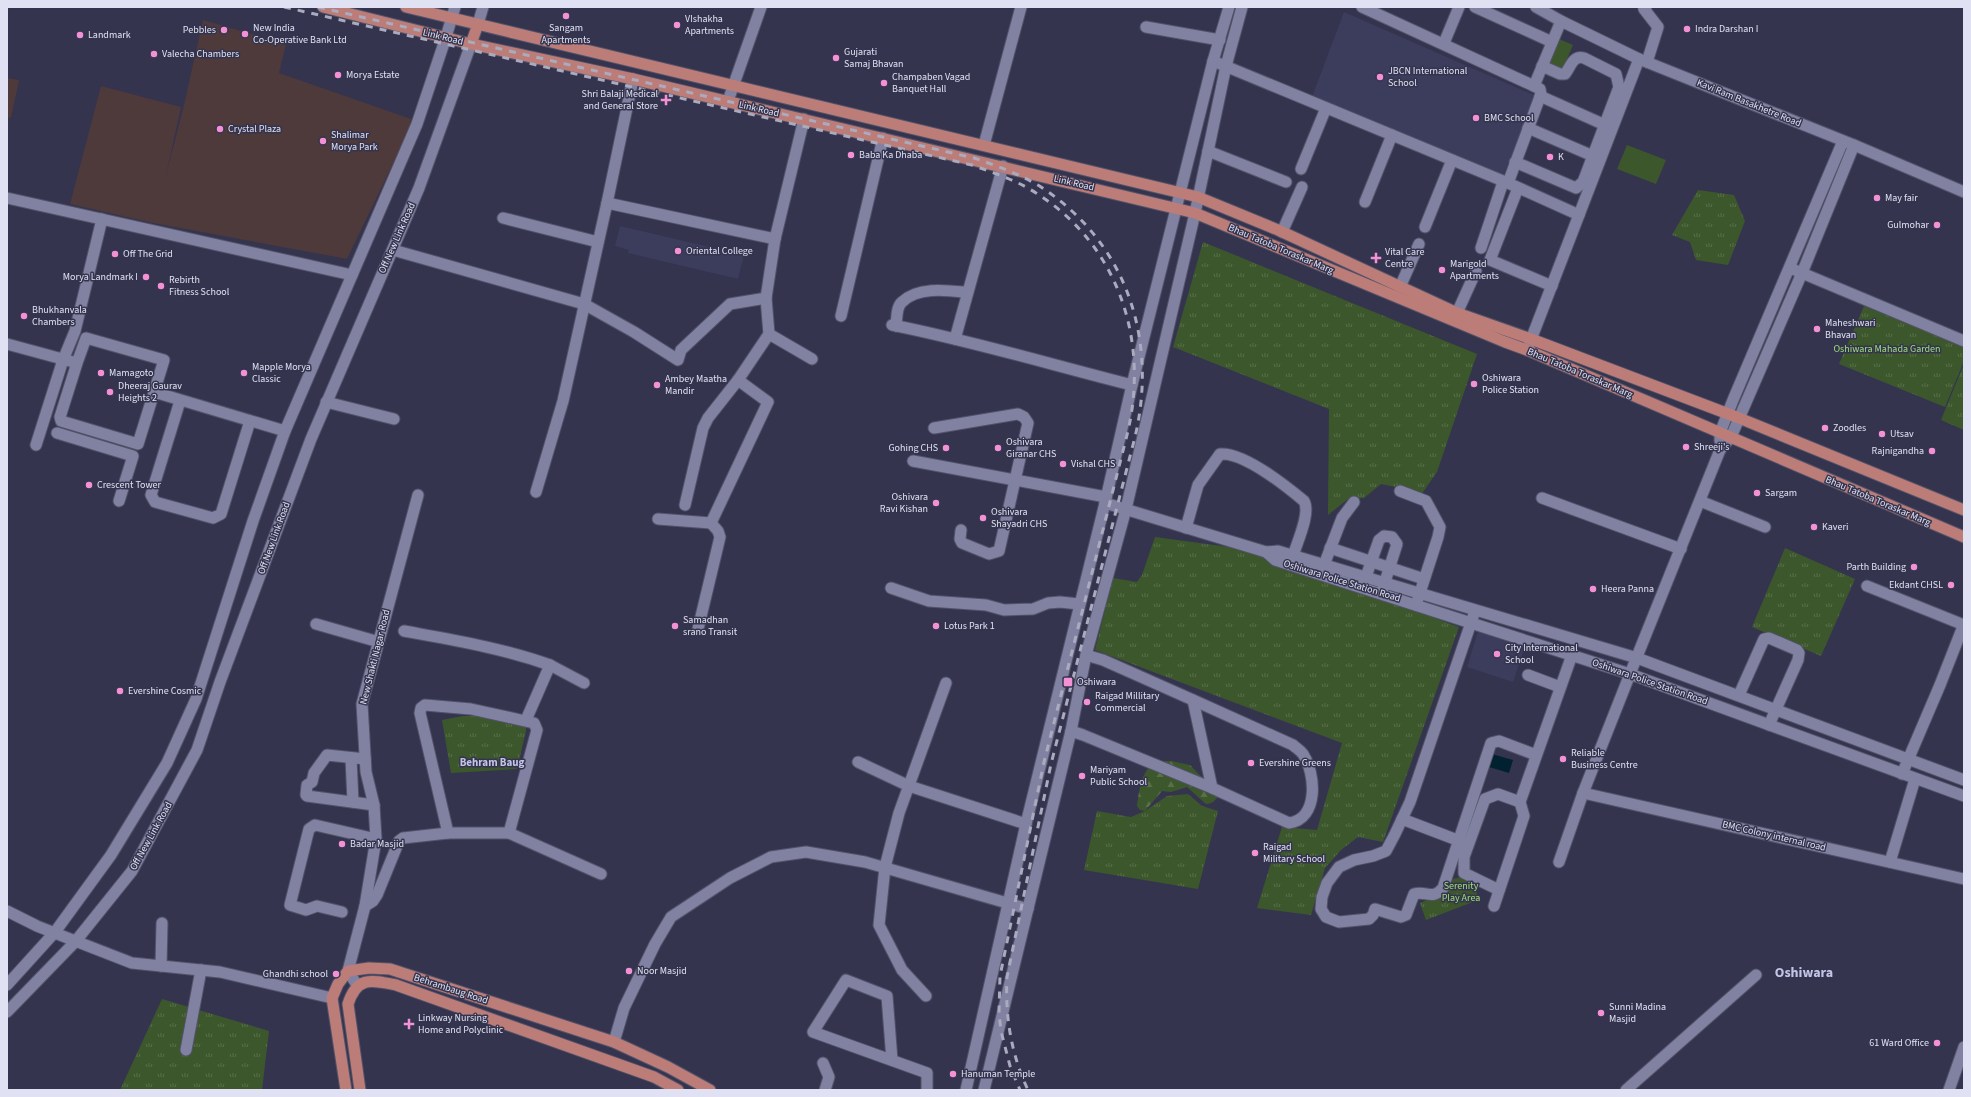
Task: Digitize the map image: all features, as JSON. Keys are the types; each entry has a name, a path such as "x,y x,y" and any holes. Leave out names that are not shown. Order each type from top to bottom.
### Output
{"main road":[{"name":"Link Road","path":"322,7 471,44 633,79 1195,212"},
{"name":"Link Road","path":"406,7 453,12 478,24 1198,197 1282,232"},
{"name":"Off New Link Road","path":"471,44 478,24"},
{"path":"1018,170 1023,154"},
{"name":"Bhau Tatoba Toraskar Marg","path":"1195,212 1504,342 1529,345 1739,418 1964,510"},
{"name":"Bhau Tatoba Toraskar Marg","path":"1282,232 1720,433 1964,537"},
{"name":"Behrambaug Road","path":"348,971 369,968 390,969 614,1042 668,1067 710,1090"},
{"path":"346,1090 332,998 338,984 348,971"},
{"name":"Behrambaug Road","path":"357,985 377,981 396,986 654,1077 678,1090"},
{"path":"357,985 351,994 348,1004 360,1090"}],"street":[{"path":"478,24 483,7"},
{"path":"728,102 761,7"},
{"path":"984,145 1020,7"},
{"path":"966,1090 1026,824 1079,604 1106,500 1132,385 1213,62 1229,7"},
{"path":"984,1090 1071,732 1086,655 1126,509 1195,212 1226,66 1242,7"},
{"path":"1362,7 1444,43 1540,90 1540,96 1528,128 1480,248"},
{"path":"1444,43 1459,7"},
{"path":"1475,7 1552,42"},
{"name":"Kavi Ram Basakhetre Road","path":"1536,7 1561,21 1643,61 1849,143 1964,192"},
{"path":"1529,345 1579,215 1658,27 1644,9 1646,7"},
{"path":"7,985 55,932 111,855 167,763 196,699 253,521 285,431 417,124 453,12"},
{"path":"1534,86 1561,21"},
{"path":"1146,27 1220,40"},
{"name":"Off New Link Road","path":"7,1012 75,942 132,871 197,750 220,682 326,402 419,188 471,44"},
{"path":"1515,162 1576,188 1583,182 1619,87 1616,74 1579,57 1574,59 1565,74 1560,74 1542,66"},
{"path":"1213,62 1226,66 1506,182 1579,215"},
{"path":"536,492 563,401 633,79"},
{"path":"1540,96 1605,125"},
{"path":"1301,168 1326,108"},
{"path":"685,505 703,428 708,418 738,380 769,334 766,298 775,239 804,119"},
{"path":"1528,128 1593,156"},
{"path":"1365,202 1392,135"},
{"path":"841,316 883,138"},
{"path":"1720,450 1720,433 1727,414 1790,268 1849,143"},
{"path":"1559,862 1583,793 1720,450 1731,437 1802,273 1849,143"},
{"path":"1208,151 1286,182"},
{"path":"1425,227 1452,160"},
{"path":"955,338 1003,166"},
{"path":"1282,232 1302,187"},
{"path":"1518,188 1490,260 1552,286"},
{"path":"7,198 352,275"},
{"path":"607,203 775,239"},
{"path":"503,218 598,242"},
{"path":"36,445 75,331 102,219"},
{"path":"1400,287 1419,244"},
{"path":"393,250 584,304 634,332 678,360 681,350 730,304 766,298"},
{"path":"1790,268 1964,341"},
{"path":"1457,313 1476,271"},
{"path":"963,292 934,291 917,294 902,301 898,309 894,325 955,338 1034,361 1132,385"},
{"path":"769,334 812,360"},
{"path":"119,501 138,444 164,360 86,338 60,418 61,421 138,444"},
{"path":"7,344 77,363"},
{"path":"711,524 768,402 738,380"},
{"path":"154,392 180,401 285,431"},
{"path":"180,401 151,495 155,502 213,518 221,514 250,421"},
{"path":"326,402 394,419"},
{"path":"934,428 1018,414 1024,417 1028,423 1000,551 990,554 962,543 960,539 962,530"},
{"path":"57,433 133,456"},
{"path":"1186,528 1198,485 1220,454 1232,455 1269,474 1304,501 1307,505 1306,517 1293,556"},
{"name":"Oshiwara Police Station Road","path":"913,462 1016,480 1106,500 1126,509 1266,552 1278,551 1324,565 1364,583"},
{"path":"1400,491 1426,501 1440,527 1417,599"},
{"name":"New Shakti Nagar Road","path":"348,971 365,906 376,839 374,805 369,789 362,704 418,495"},
{"path":"1542,498 1681,549"},
{"path":"1700,501 1766,527"},
{"path":"1324,565 1342,518 1354,502"},
{"path":"658,519 711,524 718,531 720,537 698,629"},
{"path":"1364,583 1379,540 1384,536 1392,537 1397,544 1382,588"},
{"path":"1330,548 1424,579"},
{"name":"Oshiwara Police Station Road","path":"1266,552 1276,560 1364,583 1417,599 1471,622 1630,674 1964,796"},
{"path":"1866,586 1964,624 1902,774"},
{"path":"891,588 929,601 986,605 1004,610 1033,609 1048,603 1060,602 1079,604"},
{"name":"Oshiwara Police Station Road","path":"1417,599 1475,611 1637,658 1909,758 1964,780"},
{"path":"1475,611 1410,802 1386,850 1373,856 1354,860 1339,866 1327,883 1322,897 1321,909 1326,917 1339,922 1369,919 1373,915 1375,909 1401,917 1406,915 1414,894 1434,895 1443,888 1485,799 1498,794 1520,802"},
{"path":"316,624 379,642"},
{"path":"404,631 484,646 527,657 550,665 584,684"},
{"path":"1739,696 1763,641 1769,638 1799,653 1769,725"},
{"path":"1071,732 1083,734 1212,788 1289,823 1297,822 1308,811 1313,792 1308,764 1302,752 1293,745 1103,660 1086,655"},
{"path":"1494,906 1524,816 1520,802 1572,655"},
{"path":"526,720 550,665"},
{"path":"1528,675 1560,687"},
{"path":"926,996 902,970 879,925 885,868 899,813 946,684"},
{"path":"1719,706 1725,691"},
{"path":"1193,700 1212,788"},
{"path":"448,832 420,713 421,708 425,705 471,709 534,723 537,730 509,833"},
{"path":"1499,890 1464,873 1464,842 1492,743 1499,741 1536,755"},
{"path":"366,759 327,755 314,773 312,782 307,785 306,795 374,805"},
{"path":"351,758 353,802"},
{"path":"858,762 909,786 1026,824"},
{"path":"1890,862 1915,779"},
{"name":"BMC Colony internal road","path":"1583,793 1964,879"},
{"path":"1402,819 1464,842"},
{"path":"342,912 317,906 306,910 290,905 309,829 315,825 376,839"},
{"path":"365,906 373,901 377,895 399,841 404,838 448,832 509,833 601,874"},
{"path":"614,1042 624,1008 655,944 671,917 730,878 771,857 806,852 865,862 1028,909"},
{"path":"7,911 37,926 55,932 75,942 132,963 220,972 332,998"},
{"path":"161,966 162,924"},
{"path":"186,1050 201,970"},
{"path":"348,971 357,985"},
{"path":"1626,1090 1756,975"},
{"path":"892,1060 887,996 846,980 813,1032 927,1073 927,1090"},
{"path":"1949,1090 1964,1047"},
{"path":"823,1063 829,1077 825,1090"}],"shaded area":[{"path":"1344,12 1536,96 1503,176 1312,97"},
{"path":"203,20 286,44 279,73 414,120 347,259 153,223 70,204 101,86 181,107 166,175 183,109"},
{"path":"7,78 19,80 11,118 7,117"},
{"name":"Oriental College","path":"620,226 744,255 738,279 628,253 629,250 615,246"},
{"name":"City International School","path":"1480,625 1527,640 1513,682 1467,667"},
{"path":"1492,754 1513,760 1509,773 1489,767"}],"green space":[{"path":"1559,39 1573,45 1562,71 1548,65"},
{"path":"1627,145 1666,160 1656,184 1617,169"},
{"path":"1698,190 1734,195 1745,221 1728,265 1696,260 1690,242 1672,235"},
{"path":"1203,242 1477,354 1437,472 1421,495 1401,488 1381,484 1364,498 1348,499 1328,515 1329,409 1173,347"},
{"name":"Oshiwara Mahada Garden","path":"1864,306 1964,347 1964,361 1945,407 1839,364"},
{"path":"1964,364 1964,430 1941,420"},
{"path":"1155,537 1251,550 1459,627 1383,842 1358,837 1341,850 1325,868 1311,915 1257,908 1282,827 1317,830 1342,743 1095,650 1113,578 1137,582 1142,575"},
{"path":"1785,548 1855,579 1821,656 1752,627"},
{"path":"463,716 493,716 523,724 526,727 526,731 517,769 451,773 442,720"},
{"path":"1161,761 1171,761 1190,765 1219,795 1217,799 1206,804 1187,787 1171,792 1162,791 1145,811 1140,810 1137,806 1139,794 1144,776 1150,766"},
{"path":"1188,794 1202,806 1218,811 1198,889 1084,870 1097,811 1131,817 1145,811 1167,796"},
{"name":"Serenity Play Area","path":"1462,877 1475,885 1477,892 1475,901 1426,920 1420,903 1443,894 1453,879"},
{"path":"162,999 269,1031 262,1090 120,1090"}],"railway":[{"path":"284,7 972,165 997,174 1036,193 1065,215 1088,240 1107,268 1121,299 1130,331 1134,365 1133,400 1127,435 1044,762 1000,976 999,1013 1001,1031 1010,1066 1020,1090"},
{"path":"318,7 974,158 1017,174 1041,187 1071,210 1095,236 1115,265 1129,297 1138,330 1142,365 1141,401 1135,437 1051,764 1007,977 1007,1006 1010,1035 1017,1063 1028,1090"}],"place":[{"name":"Sangam Apartments","path":"566,16"},
{"name":"VIshakha Apartments","path":"677,25"},
{"name":"Indra Darshan I","path":"1687,29"},
{"name":"Pebbles","path":"224,30"},
{"name":"New India Co-Operative Bank Ltd","path":"245,34"},
{"name":"Landmark","path":"80,35"},
{"name":"Valecha Chambers","path":"154,54"},
{"name":"Gujarati Samaj Bhavan","path":"836,58"},
{"name":"Morya Estate","path":"338,75"},
{"name":"JBCN International School","path":"1380,77"},
{"name":"Champaben Vagad Banquet Hall","path":"884,83"},
{"name":"Shri Balaji Medical and General Store","path":"666,100"},
{"name":"BMC School","path":"1476,118"},
{"name":"Crystal Plaza","path":"220,129"},
{"name":"Shalimar Morya Park","path":"323,141"},
{"name":"Baba Ka Dhaba","path":"851,155"},
{"name":"K","path":"1550,157"},
{"name":"May fair","path":"1877,198"},
{"name":"Gulmohar","path":"1937,225"},
{"name":"Oriental College","path":"678,251"},
{"name":"Off The Grid","path":"115,254"},
{"name":"Vital Care Centre","path":"1376,258"},
{"name":"Marigold Apartments","path":"1442,270"},
{"name":"Morya Landmark I","path":"146,277"},
{"name":"Rebirth Fitness School","path":"161,286"},
{"name":"Bhukhanvala Chambers","path":"24,316"},
{"name":"Maheshwari Bhavan","path":"1817,329"},
{"name":"Mamagoto","path":"101,373"},
{"name":"Mapple Morya Classic","path":"244,373"},
{"name":"Oshiwara Police Station","path":"1474,384"},
{"name":"Ambey Maatha Mandir","path":"657,385"},
{"name":"Dheeraj Gaurav Heights 2","path":"110,392"},
{"name":"Zoodles","path":"1825,428"},
{"name":"Utsav","path":"1882,434"},
{"name":"Shreeji's","path":"1686,447"},
{"name":"Gohing CHS","path":"946,448"},
{"name":"Oshivara Giranar CHS","path":"998,448"},
{"name":"Rajnigandha","path":"1932,451"},
{"name":"Vishal CHS","path":"1063,464"},
{"name":"Crescent Tower","path":"89,485"},
{"name":"Sargam","path":"1757,493"},
{"name":"Oshivara Ravi Kishan","path":"936,503"},
{"name":"Oshivara Shayadri CHS","path":"983,518"},
{"name":"Kaveri","path":"1814,527"},
{"name":"Parth Building","path":"1914,567"},
{"name":"Ekdant CHSL","path":"1951,585"},
{"name":"Heera Panna","path":"1593,589"},
{"name":"Samadhan srano Transit","path":"675,626"},
{"name":"Lotus Park 1","path":"936,626"},
{"name":"City International School","path":"1497,654"},
{"name":"Oshiwara","path":"1068,682"},
{"name":"Evershine Cosmic","path":"120,691"},
{"name":"Raigad Millitary Commercial","path":"1087,702"},
{"name":"Reliable Business Centre","path":"1563,759"},
{"name":"Evershine Greens","path":"1251,763"},
{"name":"Mariyam Public School","path":"1082,776"},
{"name":"Badar Masjid","path":"342,844"},
{"name":"Raigad Military School","path":"1255,853"},
{"name":"Noor Masjid","path":"629,971"},
{"name":"Ghandhi school","path":"336,974"},
{"name":"Sunni Madina Masjid","path":"1601,1013"},
{"name":"Linkway Nursing Home and Polyclinic","path":"409,1024"},
{"name":"61 Ward Office","path":"1937,1043"},
{"name":"Hanuman Temple","path":"953,1074"}],"district":[{"name":"Behram Baug","path":"492,762"},
{"name":"Oshiwara","path":"1804,973"}]}
